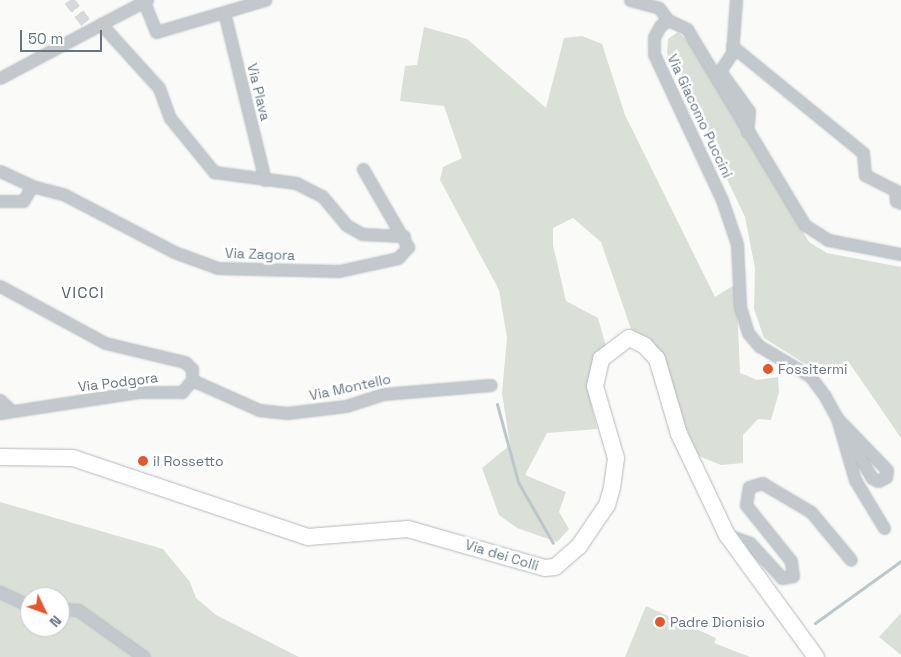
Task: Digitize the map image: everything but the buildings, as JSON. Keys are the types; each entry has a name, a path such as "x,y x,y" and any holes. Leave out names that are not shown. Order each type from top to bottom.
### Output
{"street":[{"path":"0,78 146,1 156,32 265,0"},
{"path":"630,0 659,8 668,20"},
{"path":"736,0 732,46 720,71 749,111 747,132"},
{"name":"Via Plava","path":"224,12 264,180"},
{"name":"Via Giacomo Puccini","path":"837,418 887,470 886,477 873,479 810,376 759,346 745,327 740,306 740,266 730,220 654,54 654,36 668,20 687,29 799,219 813,232 828,240 901,254"},
{"path":"96,27 159,88 170,118 201,160 226,176 311,188 346,225 362,234 404,236"},
{"path":"732,46 863,153 865,175 895,190 896,201 901,203"},
{"path":"363,169 404,236"},
{"path":"0,171 32,186 23,200 0,200"},
{"name":"Via Zagora","path":"32,186 66,195 174,252 218,268 339,271 398,258 408,247 404,236"},
{"name":"Via Podgora","path":"0,286 105,343 185,362 192,369 192,380 182,392 138,392 0,413"},
{"name":"Via dei Colli","path":"0,457 73,458 308,537 408,529 545,568 555,567 570,556 598,519 612,487 616,458 595,386 601,360 629,338 644,345 657,359 679,434 728,534 816,657"},
{"name":"Via Montello","path":"192,380 260,410 287,412 338,408 383,394 491,385"},
{"path":"0,400 12,411"},
{"name":"Via Giacomo Puccini","path":"837,418 855,480 884,528"},
{"path":"728,534 750,543 779,576 786,579 793,576 792,563 746,506 747,490 762,483 810,512 838,540 851,560"},
{"path":"0,592 20,601"},
{"path":"70,610 78,610 144,657"}],"shaded area":[{"path":"424,27 467,39 546,108 564,38 582,36 602,44 625,115 715,297 736,284 740,373 757,380 778,377 779,392 771,420 758,419 743,435 743,463 721,465 699,456 643,338 631,329 601,242 573,218 553,228 553,245 566,301 598,318 606,346 588,389 597,429 547,433 525,475 566,492 559,512 569,529 557,542 517,528 499,515 482,468 510,445 502,393 507,338 499,290 440,180 443,167 462,158 444,106 400,101 405,66 417,65"},
{"path":"678,32 691,44 809,242 827,253 901,267 901,438 848,361 820,373 764,338 754,309 755,268 745,217 667,53 668,39"},
{"path":"0,502 163,549 190,582 196,598 216,615 299,657 0,657"},
{"name":"Padre Dionisio","path":"646,606 716,638 714,643 750,657 625,657"},
{"path":"901,613 901,655 879,637"}],"waterway":[{"path":"497,404 518,482 553,543"},
{"path":"815,623 901,561"}],"tunnel":[{"path":"69,0 91,29"}],"place":[{"name":"Fossitermi","path":"768,369"},
{"name":"il Rossetto","path":"143,461"},
{"name":"Padre Dionisio","path":"660,622"}],"district":[{"name":"VICCI","path":"83,293"}]}
